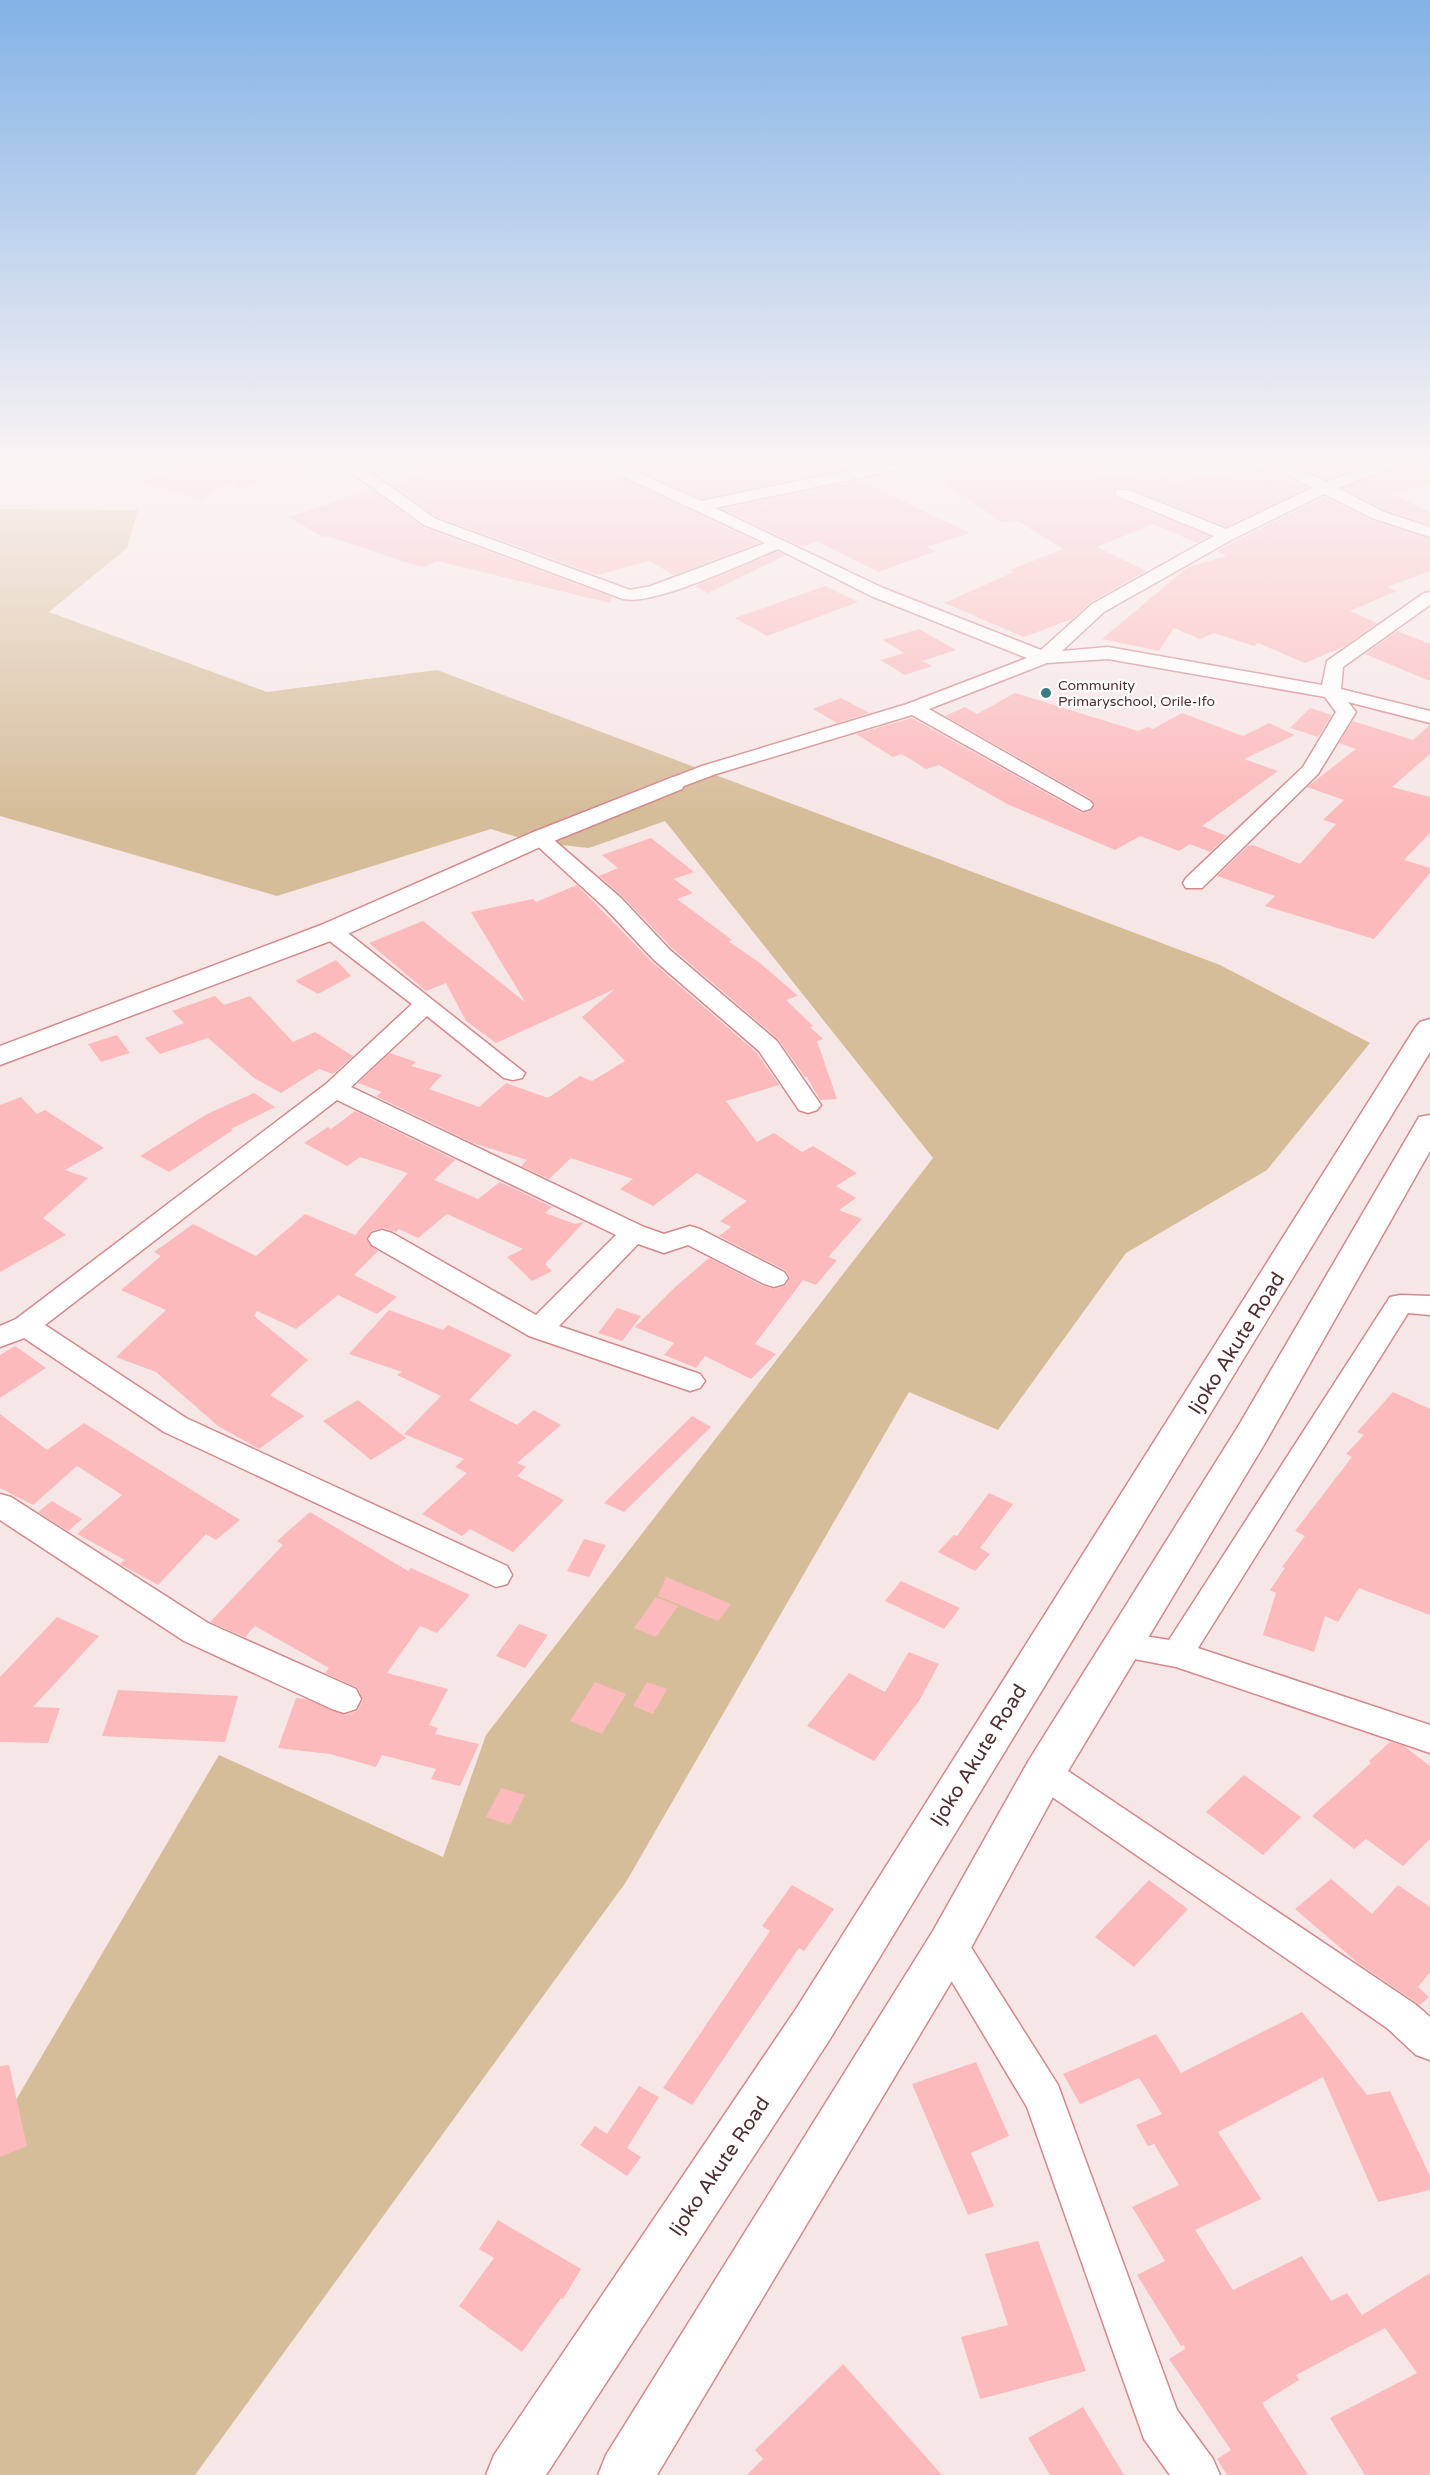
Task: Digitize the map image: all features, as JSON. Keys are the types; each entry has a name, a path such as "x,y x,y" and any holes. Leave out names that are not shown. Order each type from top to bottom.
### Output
{"main road":[{"path":"0,1056 331,931 540,838 674,784"},
{"name":"Ijoko Akute Road","path":"514,2475 813,2025 1018,1690 1194,1412 1430,1028"},
{"path":"626,2475 949,1945 1044,1773 1120,1645 1252,1434 1430,1124"}],"street":[{"path":"589,580 629,595 655,591 682,580"},
{"path":"854,580 877,592 1044,658"},
{"path":"1044,658 1098,608 1147,580"},
{"path":"1194,883 1311,770 1346,712 1331,692 1334,664 1430,597"},
{"path":"674,784 709,770 914,708 1044,658 1108,652 1331,692 1430,717"},
{"path":"914,708 1083,805"},
{"path":"540,838 613,903 662,955 768,1046 808,1105"},
{"path":"331,931 513,1073"},
{"path":"426,1004 335,1089 13,1332 175,1425 496,1575"},
{"path":"335,1089 634,1233 664,1244 690,1235 774,1278"},
{"path":"539,1329 634,1233"},
{"path":"382,1239 539,1329 690,1381"},
{"path":"1177,1654 1255,1528 1400,1304 1430,1306"},
{"path":"0,1505 196,1632 344,1699"},
{"path":"1120,1645 1177,1654 1430,1739"},
{"path":"1044,1773 1401,2016 1430,2042"},
{"path":"949,1945 1044,2098 1160,2423 1197,2475"}],"shaded area":[{"path":"0,580 87,580 49,612 267,692 437,670 1220,965 1370,1043 1267,1170 1126,1253 998,1430 909,1392 626,1882 195,2475 0,2475 0,2127 219,1755 443,1857 486,1735 933,1158 665,821 589,848 533,842 491,829 277,896 0,816"}],"building":[{"path":"517,580 567,580 612,597 610,603"},
{"path":"708,580 734,580 708,593 695,586"},
{"path":"995,580 1129,580 1091,602 1072,619 1024,637 944,603"},
{"path":"1172,580 1404,580 1387,587 1397,591 1350,611 1377,623 1345,646 1305,663 1258,643 1254,646 1214,633 1200,639 1174,628 1159,651 1102,639"},
{"path":"825,586 858,602 767,636 735,618"},
{"path":"919,629 956,650 922,661 932,666 905,675 880,660 904,653 883,640"},
{"path":"1397,631 1430,644 1430,681 1365,654"},
{"path":"1015,693 1138,731 1148,727 1153,729 1182,713 1243,736 1269,723 1295,735 1244,759 1278,771 1202,826 1227,836 1210,852 1190,844 1179,851 1140,836 1115,850 1007,804 939,765 926,769 902,754 893,757 856,734 912,718 1082,813 1091,811 1095,805 1091,799 945,716 965,707 977,714"},
{"path":"841,698 869,713 837,723 813,709"},
{"path":"1310,708 1332,715 1318,737 1290,728"},
{"path":"1353,721 1413,740 1430,725 1430,754 1392,787 1430,797 1430,833 1404,860 1430,868 1430,873 1374,939 1265,906 1275,896 1217,876 1248,846 1253,845 1300,864 1336,824 1323,820 1344,800 1307,787 1356,749 1339,743"},
{"path":"651,838 694,872 674,879 693,893 677,899 732,940 728,941 760,963 798,996 786,1000 823,1039 817,1041 837,1099 820,1100 807,1077 778,1039 672,948 622,896 599,876 618,868 602,855"},
{"path":"577,885 652,962 757,1053 779,1085 726,1101 757,1142 774,1133 802,1152 813,1146 857,1173 836,1186 856,1198 839,1210 862,1219 828,1257 837,1260 816,1285 803,1280 755,1344 776,1354 751,1379 705,1356 696,1368 664,1355 674,1343 635,1327 674,1288 709,1258 763,1286 775,1289 786,1285 790,1277 785,1270 719,1236 731,1227 720,1221 747,1201 697,1173 653,1206 620,1189 633,1179 571,1158 549,1179 521,1166 527,1160 473,1143 376,1096 382,1092 358,1083 390,1053 416,1062 411,1066 442,1075 429,1089 479,1107 506,1083 548,1098 580,1076 592,1081 625,1061 582,1017 615,989 496,1043 466,1021 446,983 426,991 369,943 423,921 525,1002 471,912 533,899 536,902"},
{"path":"336,960 351,976 318,994 295,981"},
{"path":"215,996 224,1005 250,996 293,1042 315,1032 353,1056 333,1074 319,1069 281,1093 254,1078 208,1038 160,1054 145,1038 184,1023 172,1011"},
{"path":"117,1035 130,1053 101,1062 88,1044"},
{"path":"254,1093 275,1107 231,1129 233,1130 169,1172 140,1156 207,1114"},
{"path":"21,1097 37,1114 45,1110 104,1148 65,1170 88,1178 43,1218 66,1235 0,1272 0,1105"},
{"path":"355,1111 455,1160 434,1180 478,1199 500,1182 552,1207 545,1213 575,1224 584,1222 545,1264 552,1271 532,1281 507,1257 523,1249 447,1214 418,1238 399,1229 396,1232 383,1228 371,1231 366,1240 378,1251 354,1275 397,1297 377,1314 338,1295 296,1329 257,1311 254,1316 308,1360 270,1395 304,1416 259,1449 218,1426 156,1372 116,1357 166,1310 121,1290 161,1256 154,1252 193,1224 256,1256 305,1214 355,1235 408,1173 360,1157 347,1166 304,1143 328,1127 331,1129"},
{"path":"617,1308 641,1316 622,1341 598,1333"},
{"path":"389,1310 443,1330 448,1325 512,1355 469,1400 517,1425 534,1410 561,1425 517,1463 526,1467 517,1476 564,1500 513,1552 470,1529 462,1536 422,1514 467,1473 455,1467 464,1459 404,1434 441,1396 397,1375 402,1372 349,1354"},
{"path":"15,1346 46,1368 0,1398 0,1355"},
{"path":"1393,1392 1430,1409 1430,1615 1359,1588 1338,1622 1325,1616 1314,1652 1263,1635 1276,1593 1270,1590 1285,1568 1282,1567 1305,1536 1295,1531 1352,1457 1346,1454 1364,1435 1357,1432"},
{"path":"358,1400 406,1438 371,1460 323,1421"},
{"path":"0,1414 47,1450 84,1423 240,1520 216,1540 206,1534 158,1585 120,1564 125,1560 77,1534 122,1495 77,1466 33,1505 0,1488"},
{"path":"692,1416 711,1427 624,1512 604,1503"},
{"path":"989,1493 1013,1504 980,1548 990,1554 975,1571 938,1552 954,1535 957,1536"},
{"path":"52,1501 82,1519 68,1531 38,1512"},
{"path":"310,1512 408,1571 411,1568 470,1595 437,1633 420,1626 387,1673 448,1689 429,1725 438,1728 435,1734 479,1744 460,1786 431,1779 436,1769 382,1755 376,1767 330,1754 278,1748 296,1698 306,1699 345,1715 357,1711 363,1700 358,1688 325,1673 329,1668 255,1626 245,1637 210,1622 283,1545 277,1541"},
{"path":"584,1539 606,1545 589,1577 567,1571"},
{"path":"666,1577 731,1604 718,1621 658,1596"},
{"path":"901,1581 960,1608 944,1629 885,1601"},
{"path":"656,1597 678,1606 656,1637 634,1628"},
{"path":"57,1617 99,1636 33,1707 60,1708 48,1743 0,1742 0,1677"},
{"path":"519,1624 548,1635 525,1668 496,1656"},
{"path":"909,1652 939,1664 919,1701 874,1761 807,1726 849,1673 885,1692"},
{"path":"595,1682 626,1694 602,1734 570,1721"},
{"path":"647,1682 667,1689 653,1714 633,1706"},
{"path":"118,1690 238,1696 225,1742 102,1736"},
{"path":"1390,1742 1404,1746 1430,1766 1430,1839 1403,1866 1366,1839 1354,1849 1312,1816 1371,1763 1369,1761"},
{"path":"1244,1775 1301,1817 1263,1855 1206,1812"},
{"path":"501,1788 525,1795 510,1825 486,1817"},
{"path":"1331,1879 1372,1914 1398,1885 1430,1907 1430,1972 1418,1987 1429,1997 1420,2005 1358,1963 1295,1909"},
{"path":"1149,1880 1188,1909 1134,1967 1095,1937"},
{"path":"792,1885 834,1909 804,1951 799,1948 692,2105 663,2088 770,1931 762,1926"},
{"path":"1302,2012 1367,2095 1390,2091 1430,2176 1430,2190 1378,2202 1323,2077 1218,2132 1261,2199 1195,2230 1233,2290 1302,2256 1331,2301 1347,2293 1362,2315 1430,2273 1430,2475 1365,2475 1330,2418 1417,2373 1385,2328 1296,2375 1299,2380 1262,2403 1308,2475 1227,2475 1217,2459 1231,2450 1169,2359 1185,2349 1184,2345 1181,2346 1137,2275 1165,2261 1132,2207 1179,2185 1154,2144 1148,2146 1136,2125 1162,2114 1139,2078 1080,2104 1063,2074 1156,2034 1181,2073"},
{"path":"976,2062 1009,2136 971,2153 994,2206 968,2215 912,2084"},
{"path":"9,2065 27,2146 0,2157 0,2066"},
{"path":"639,2086 659,2097 627,2148 641,2157 627,2176 580,2145 595,2126 607,2134"},
{"path":"498,2220 581,2269 563,2299 561,2298 522,2352 459,2306 494,2258 479,2249"},
{"path":"1038,2241 1086,2371 980,2399 961,2337 1008,2325 985,2254"},
{"path":"843,2364 942,2475 747,2475 763,2459 755,2450"},
{"path":"1083,2407 1124,2475 1050,2475 1028,2438"}],"place":[{"name":"Community Primaryschool, Orile-Ifo","path":"1046,693"}]}
